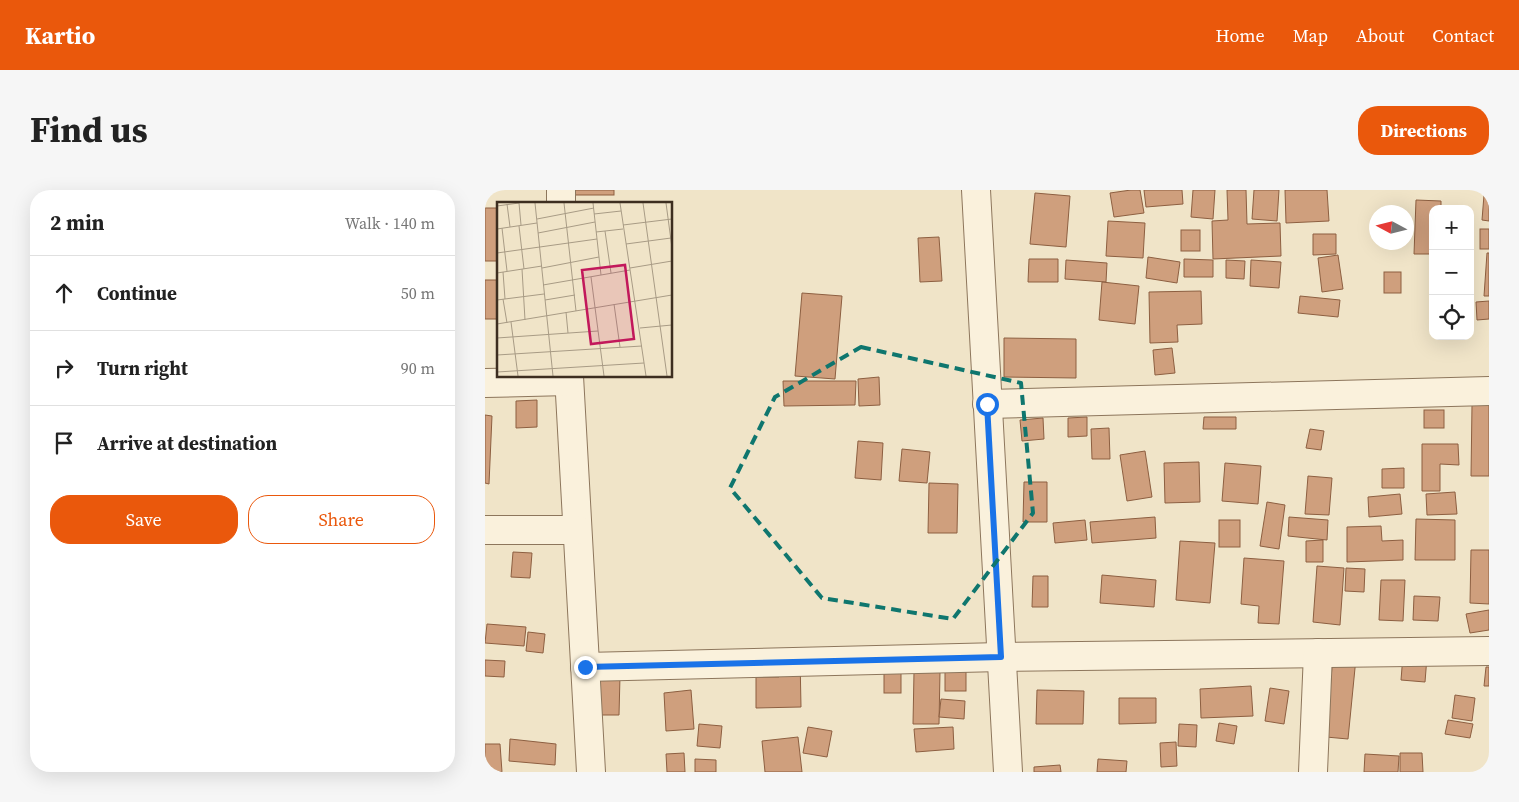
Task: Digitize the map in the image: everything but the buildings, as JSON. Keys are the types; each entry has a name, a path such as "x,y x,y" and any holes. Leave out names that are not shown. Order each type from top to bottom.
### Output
{"street":[{"path":"976,190 1008,772"},
{"path":"485,383 569,379 591,772"},
{"path":"987,404 1489,391"},
{"path":"485,530 577,530"},
{"path":"585,667 1001,657 1489,651"},
{"path":"1313,772 1318,654"}],"highlighted area":[{"path":"861,347 1021,383 1033,513 953,619 822,598 730,488 775,397"}],"route":[{"path":"585,667 1001,657 987,404"}]}
